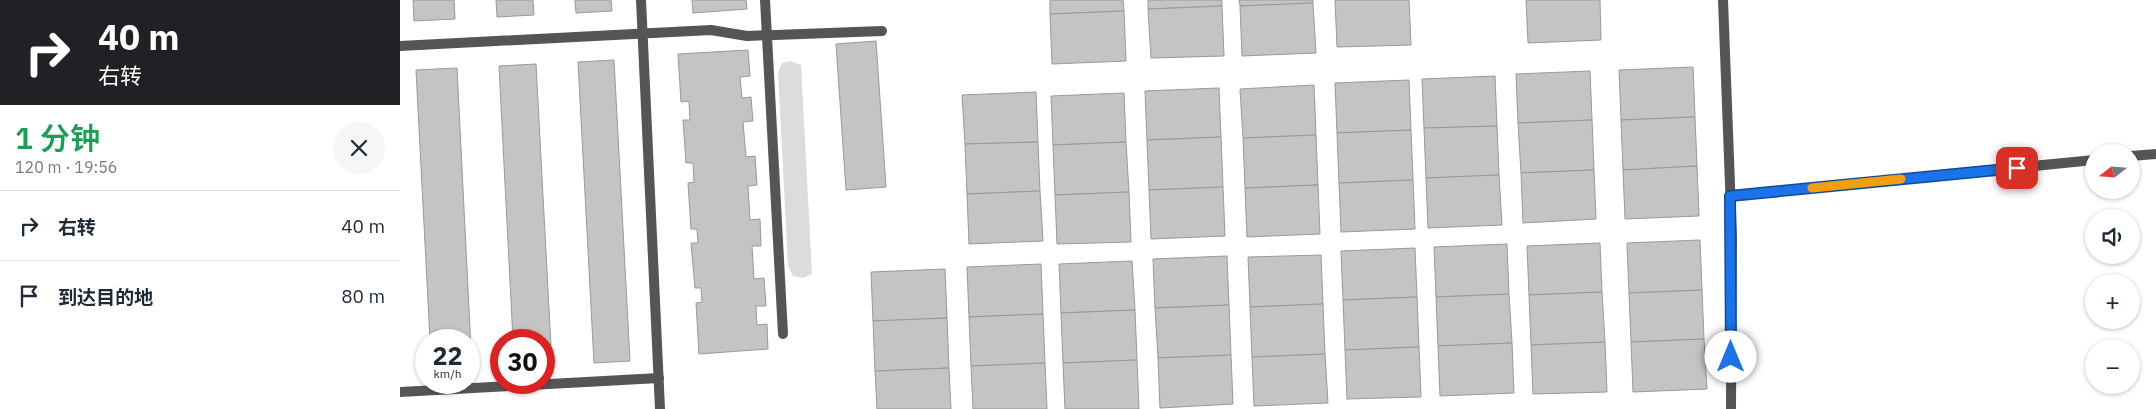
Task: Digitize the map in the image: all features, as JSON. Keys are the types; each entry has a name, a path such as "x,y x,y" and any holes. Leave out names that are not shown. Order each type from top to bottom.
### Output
{"street":[{"path":"641,0 660,409"},
{"path":"765,0 782,334"},
{"path":"1723,0 1730,196 1731,409"},
{"path":"400,46 711,30 747,36 882,31"},
{"path":"2140,155 2156,154"},
{"path":"1730,196 2085,161"},
{"path":"400,392 659,378"}],"shaded area":[{"path":"790,61 801,65 812,274 803,278 793,276 788,266 778,72 782,63"}],"building":[{"path":"413,0 454,0 455,19 414,21"},
{"path":"496,0 533,0 534,15 497,17"},
{"path":"575,0 611,0 612,11 576,13"},
{"path":"692,0 746,0 747,9 693,13"},
{"path":"1050,0 1123,0 1124,11 1050,14"},
{"path":"1148,0 1222,0 1222,6 1148,9"},
{"path":"1239,0 1313,0 1313,3 1240,6"},
{"path":"1335,0 1409,0 1411,45 1337,47"},
{"path":"1526,0 1600,0 1601,40 1528,43"},
{"path":"1313,3 1316,53 1242,56 1240,6"},
{"path":"1222,6 1224,56 1151,58 1148,9"},
{"path":"1124,11 1126,61 1052,64 1050,14"},
{"path":"876,41 886,187 846,190 836,44"},
{"path":"748,50 750,76 740,77 742,98 751,97 753,121 743,122 746,157 755,156 757,185 748,186 750,220 760,219 761,246 752,246 754,279 764,278 766,306 756,306 757,325 767,324 768,349 699,354 696,303 702,302 701,288 695,288 691,243 698,243 697,229 691,229 688,183 694,182 693,163 686,163 683,120 690,120 689,101 681,102 678,54"},
{"path":"614,60 630,361 594,363 578,62"},
{"path":"536,64 550,329 512,329 499,66"},
{"path":"1693,67 1695,117 1621,120 1619,70"},
{"path":"457,68 470,329 429,329 416,70"},
{"path":"1590,71 1592,120 1518,123 1516,74"},
{"path":"1495,76 1497,126 1424,128 1422,79"},
{"path":"1409,80 1411,130 1337,133 1335,83"},
{"path":"1314,85 1316,135 1243,138 1240,89"},
{"path":"1219,88 1221,137 1147,140 1145,91"},
{"path":"1036,92 1038,142 965,144 962,95"},
{"path":"1124,93 1126,142 1053,145 1051,96"},
{"path":"1695,117 1697,166 1623,170 1621,120"},
{"path":"1592,120 1594,170 1521,173 1518,123"},
{"path":"1497,126 1499,175 1426,178 1424,128"},
{"path":"1411,130 1413,180 1339,183 1337,133"},
{"path":"1316,135 1318,185 1245,188 1243,138"},
{"path":"1221,137 1223,187 1149,190 1147,140"},
{"path":"1038,142 1040,191 967,194 965,144"},
{"path":"1126,142 1129,192 1055,195 1053,145"},
{"path":"1697,166 1699,216 1625,219 1623,170"},
{"path":"1594,170 1596,219 1523,223 1521,173"},
{"path":"1499,175 1502,225 1428,228 1426,178"},
{"path":"1413,180 1415,229 1341,232 1339,183"},
{"path":"1318,185 1320,234 1247,237 1245,188"},
{"path":"1223,187 1225,236 1151,239 1149,190"},
{"path":"1040,191 1043,241 969,244 967,194"},
{"path":"1129,192 1131,242 1057,244 1055,195"},
{"path":"1700,240 1702,290 1629,293 1627,243"},
{"path":"1600,243 1602,292 1529,295 1527,246"},
{"path":"1507,244 1509,294 1436,297 1434,247"},
{"path":"1415,248 1417,297 1343,300 1341,251"},
{"path":"1321,255 1323,304 1250,307 1248,257"},
{"path":"1227,256 1229,305 1155,308 1153,259"},
{"path":"1132,261 1135,310 1061,313 1059,264"},
{"path":"1041,264 1043,314 969,317 967,267"},
{"path":"945,269 947,318 873,321 871,272"},
{"path":"1702,290 1704,339 1631,342 1629,293"},
{"path":"1602,292 1605,342 1531,345 1529,295"},
{"path":"1509,294 1512,343 1438,346 1436,297"},
{"path":"1417,297 1419,347 1345,350 1343,300"},
{"path":"1323,304 1325,354 1252,357 1250,307"},
{"path":"1229,305 1231,355 1158,358 1155,308"},
{"path":"1135,310 1137,360 1063,363 1061,313"},
{"path":"1043,314 1045,363 971,366 969,317"},
{"path":"947,318 949,368 875,371 873,321"},
{"path":"1704,339 1707,389 1633,392 1631,342"},
{"path":"1605,342 1607,392 1533,394 1531,345"},
{"path":"1512,343 1514,393 1440,396 1438,346"},
{"path":"1419,347 1421,397 1347,399 1345,350"},
{"path":"1325,354 1328,403 1254,406 1252,357"},
{"path":"1231,355 1233,404 1160,408 1158,358"},
{"path":"1137,360 1139,409 1065,409 1063,363"},
{"path":"1045,363 1047,409 973,409 971,366"},
{"path":"949,368 951,409 877,409 875,371"}],"slow traffic":[{"path":"1812,188 1901,179"}],"route":[{"path":"1731,357 1732,237 1730,196 2017,168"}]}
